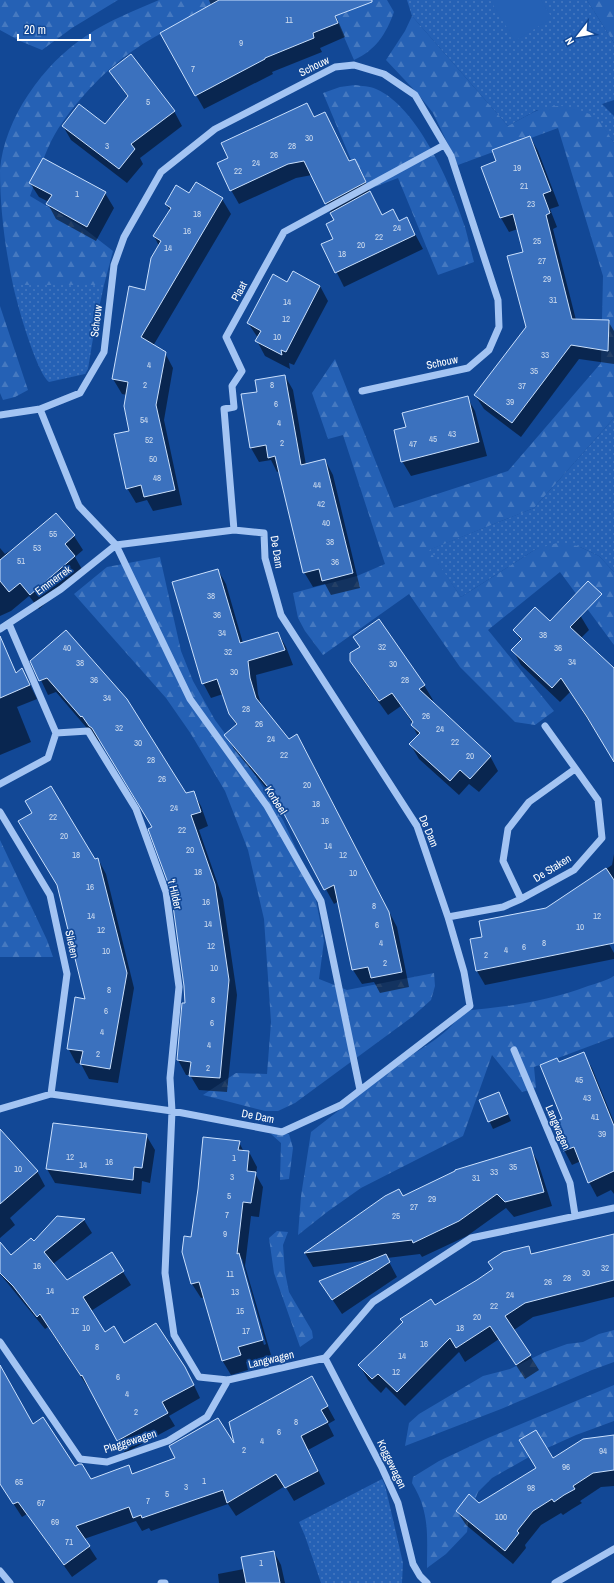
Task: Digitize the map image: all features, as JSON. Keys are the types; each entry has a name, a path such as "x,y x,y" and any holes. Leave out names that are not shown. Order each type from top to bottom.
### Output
{"street":[{"name":"Schouw","path":"40,409 80,393 104,352 114,265 124,237 161,172 216,129 335,67 354,65 384,74 414,95 451,156 498,300 499,328 489,350 468,368 362,391"},
{"name":"Plaat","path":"234,530 224,409 234,407 232,386 242,371 226,336 284,232 444,145"},
{"path":"0,416 40,409 79,506 116,545"},
{"name":"De Dam","path":"0,1109 51,1094 172,1111 282,1132 341,1105 470,1006 464,972 448,917 417,826 280,615 265,558 264,533 234,530 116,545"},
{"name":"Emmerrek","path":"0,629 61,590 116,545"},
{"name":"Korbeel","path":"116,545 190,699 267,806 321,901 360,1090"},
{"path":"0,784 48,758 56,732 9,624"},
{"name":"De Staken","path":"448,917 503,907 521,898 574,870 602,838 598,800 544,726"},
{"name":"'t Hilder","path":"56,732 88,731 136,809 166,892 179,987 170,1078 172,1111"},
{"path":"521,898 503,860 508,829 529,802 575,769"},
{"name":"Slieten","path":"0,812 50,895 67,974 51,1094"},
{"name":"Langwagen","path":"514,1050 570,1183 575,1215"},
{"name":"Langwagen","path":"172,1111 165,1274 174,1334 199,1377 228,1380 325,1358"},
{"path":"325,1358 373,1302 471,1238 614,1208"},
{"name":"Plaggewagen","path":"0,1342 80,1459 107,1462 168,1441 207,1417 228,1380"},
{"name":"Koggewagen","path":"325,1358 382,1468 398,1503 413,1564 420,1576 427,1583"},
{"path":"555,1583 614,1549"},
{"path":"0,1571 10,1583"}],"green space":[{"path":"0,0 118,0 72,28 42,50 20,41 0,30"},
{"path":"159,0 232,0 180,24 143,44 120,60 99,79 71,111 55,134 30,196 82,227 113,251 104,285 13,285 4,228 0,170 3,151 9,131 18,113 28,94 41,77 70,48 104,25"},
{"path":"328,0 387,0 394,12 384,34 374,46 362,56 354,60"},
{"path":"407,0 587,0 614,43 614,100 602,104 614,116 614,143 603,127 537,110 508,126 412,16"},
{"path":"490,0 541,0 552,18 515,41"},
{"path":"587,0 614,0 614,43"},
{"path":"412,16 508,126 533,112 542,109 558,106 568,107 588,113 599,121 614,143 614,418 534,508 429,550 461,597 536,549 557,543 578,546 599,556 614,572 614,645 560,572 488,630 554,711 535,725 515,722 460,667 409,594 323,655 305,631 298,618 293,593 357,576 385,564 343,435 328,439 312,393 335,359 394,508 508,471 601,363 603,276 558,128 458,165 433,113 418,94 386,60 405,31"},
{"path":"355,85 374,88 391,98 419,129 442,170 459,210 474,262 438,275 398,178 364,191 323,93 340,87"},
{"path":"13,285 104,285 88,369 85,374 49,382 38,365 18,307"},
{"path":"0,306 28,390 15,397 3,400 0,393"},
{"path":"614,418 614,572 599,556 578,546 536,549 461,597 428,550 534,508"},
{"path":"160,557 181,651 193,681 215,720 252,770 283,820 313,885 324,941 319,979 347,990 434,973 435,986 431,1000 412,1017 295,1103 278,1111 265,1111 203,1095 236,1073 267,1074 271,1022 264,919 248,850 225,791 191,734 166,698 74,594 107,567"},
{"path":"0,840 47,940 53,957 0,957"},
{"path":"614,976 614,1037 534,1067 536,1088 522,1092 492,1055 463,1136 361,1188 298,1235 301,1196 311,1132 390,1071 443,1034 457,1019 462,1011 510,1006 541,1000 572,992 605,981"},
{"path":"271,1134 289,1134 293,1148 289,1179 280,1180 281,1143"},
{"path":"277,1231 288,1232 283,1245 285,1272 289,1292 312,1331 313,1338 300,1347 274,1273 269,1238"},
{"path":"614,1330 614,1362 501,1409 405,1446 409,1423 419,1414 483,1376 510,1369 545,1352 567,1344 583,1342 599,1334"},
{"path":"614,1385 614,1421 576,1435 536,1453 492,1478 478,1492 469,1516 467,1532 446,1554 427,1568 425,1514 418,1494 412,1483 413,1477 439,1461 488,1438"},
{"path":"382,1479 385,1485 403,1563 402,1583 321,1583 299,1522"}],"building":[{"path":"219,0 372,0 372,2 335,16 338,23 313,33 314,38 265,58 195,96 160,33"},
{"path":"131,54 175,111 131,144 135,149 119,169 62,126 79,104 105,124 128,96 109,71"},
{"path":"307,103 314,117 325,112 349,161 355,159 366,182 325,204 304,161 288,164 230,191 217,163 228,158 221,143"},
{"path":"530,136 551,191 543,194 550,213 546,215 572,319 609,320 608,351 571,345 512,423 474,395 526,327 507,256 523,252 513,214 500,218 481,167 496,161 492,150"},
{"path":"43,158 106,192 87,227 46,204 52,195 29,183"},
{"path":"196,182 223,198 141,337 166,352 156,405 175,490 144,497 141,485 126,489 114,434 129,431 124,406 128,382 112,379 129,286 145,290 151,258 161,241 153,236 171,208 165,204 176,185 189,193"},
{"path":"370,191 382,215 393,209 399,221 407,217 415,235 335,273 321,244 333,239 326,224 334,220 330,213"},
{"path":"293,271 320,286 286,352 281,350 282,355 255,341 261,331 247,323 273,274 287,282"},
{"path":"285,375 301,465 325,459 353,573 322,581 319,569 303,573 275,456 268,458 266,445 250,448 241,394 257,392 255,380"},
{"path":"468,396 479,442 401,462 394,430 406,427 402,413"},
{"path":"56,513 75,535 65,544 75,556 30,595 20,583 9,592 0,581 0,560"},
{"path":"218,569 240,643 278,632 285,650 248,661 250,678 256,698 289,739 297,734 389,912 402,972 371,978 368,967 352,970 334,885 324,890 273,793 224,735 237,724 229,714 217,679 202,684 172,582"},
{"path":"588,581 602,594 570,627 614,668 614,762 561,678 552,688 511,650 522,639 513,630 535,607 550,621"},
{"path":"379,619 425,685 419,689 491,756 470,779 460,770 450,781 409,744 420,733 411,725 413,722 392,693 379,701 350,661 350,653 360,647 353,637"},
{"path":"66,630 127,699 186,793 194,791 201,812 191,815 215,884 229,980 220,1078 189,1076 191,1062 177,1060 182,1003 185,1003 184,986 171,891 148,829 152,827 92,728 47,678 39,681 30,661"},
{"path":"0,636 16,673 22,668 30,685 0,698"},
{"path":"51,786 95,859 98,858 127,973 110,1069 80,1064 83,1051 67,1049 75,997 85,999 57,885 18,821 32,813 25,801"},
{"path":"606,868 614,880 614,943 476,971 470,939 482,937 479,921 546,908"},
{"path":"584,1052 614,1126 614,1171 588,1183 574,1147 563,1151 552,1123 562,1119 540,1065 557,1058 559,1062"},
{"path":"499,1092 508,1114 488,1122 479,1100"},
{"path":"53,1123 147,1134 142,1168 134,1167 133,1180 46,1169"},
{"path":"0,1129 38,1171 0,1204"},
{"path":"203,1137 240,1141 238,1150 249,1151 247,1171 256,1172 251,1203 243,1202 237,1254 239,1253 263,1340 238,1347 241,1355 222,1361 199,1282 191,1284 182,1252 184,1236 191,1237 198,1189"},
{"path":"531,1147 544,1192 505,1202 497,1194 459,1221 413,1243 412,1240 304,1253 385,1196 399,1189 403,1196 455,1170"},
{"path":"57,1216 85,1219 44,1252 67,1280 112,1252 124,1271 83,1297 105,1332 114,1326 124,1343 156,1323 185,1367 194,1385 162,1402 168,1413 117,1441 82,1375 81,1376 40,1314 37,1317 13,1286 0,1273 0,1242 11,1255 31,1238 34,1241"},
{"path":"614,1234 614,1280 525,1303 505,1316 531,1355 516,1365 490,1326 456,1348 450,1338 397,1392 378,1374 372,1379 358,1365 403,1322 400,1319 431,1299 435,1305 477,1280 493,1269 488,1262 503,1252 529,1246 531,1254"},
{"path":"386,1254 390,1262 332,1300 319,1281"},
{"path":"0,1365 33,1424 43,1417 75,1466 82,1464 91,1479 129,1465 132,1474 175,1458 169,1446 218,1418 234,1443 229,1422 312,1376 328,1406 321,1410 328,1422 301,1436 318,1471 285,1488 276,1474 227,1503 223,1490 142,1518 141,1515 133,1518 129,1507 76,1526 90,1546 64,1565 18,1502 13,1504 0,1484"},
{"path":"536,1430 553,1458 583,1439 614,1435 614,1470 593,1473 573,1486 575,1489 554,1502 552,1499 533,1511 517,1531 519,1533 505,1551 456,1511 469,1494 479,1503 536,1468 519,1440"},
{"path":"274,1551 280,1583 246,1583 241,1557"}]}
